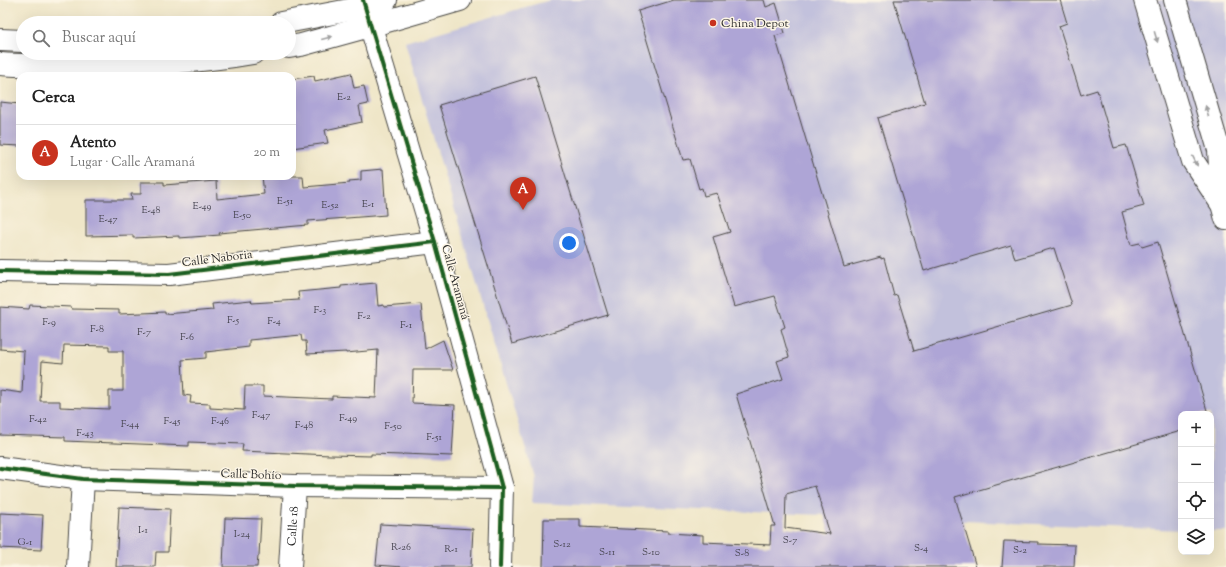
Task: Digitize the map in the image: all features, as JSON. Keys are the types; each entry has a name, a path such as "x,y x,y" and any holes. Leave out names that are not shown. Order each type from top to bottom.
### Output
{"street":[{"path":"296,46 386,0"},
{"path":"296,21 460,0"},
{"path":"1145,0 1194,161 1224,211"},
{"path":"1175,0 1219,150 1224,211"},
{"name":"Calle Aramaná","path":"366,11 435,242 502,488 500,567"},
{"path":"0,40 16,41"},
{"path":"0,64 96,66 157,64 207,60"},
{"name":"Calle Naboria","path":"0,271 169,274 435,242"},
{"name":"Calle Bohío","path":"0,468 83,479 295,486 502,488"},
{"path":"78,567 83,479"},
{"name":"Calle 18","path":"290,567 295,486"}],"shaded area":[{"path":"550,0 1226,0 1226,531 1214,531 1214,411 1178,411 1178,530 532,503 534,477 405,42"}],"building":[{"path":"674,0 764,0 766,7 776,3 785,33 775,36 844,267 881,257 881,259 884,258 894,296 897,295 914,351 1072,305 1054,248 1015,259 1011,245 924,271 878,118 925,103 894,0 1060,0 1067,23 1059,26 1081,95 1097,90 1114,148 1126,145 1144,206 1122,212 1131,245 1140,243 1142,247 1158,242 1207,411 1178,411 1178,432 955,497 976,567 543,567 544,519 580,519 580,527 668,531 668,533 703,535 703,542 770,545 771,526 775,526 736,394 783,379 777,361 789,357 781,329 785,327 775,296 734,307 713,237 730,232 717,193 704,196 702,188 699,189 690,159 683,160 638,11","holes":["815,486 830,534 785,528 786,494"]},
{"path":"351,73 354,88 364,86 368,104 359,106 362,122 325,130 328,143 296,147 296,78 314,76 315,81"},
{"path":"535,76 608,315 512,344 439,105"},
{"path":"0,102 16,104 16,146 0,145"},
{"path":"383,169 386,215 308,221 308,225 179,238 179,236 133,238 133,235 86,236 86,200 132,200 131,194 141,194 141,182 164,182 164,185 216,181 217,199 264,194 262,180 296,180 296,176 303,176 304,187 350,183 349,181 361,180 361,171"},
{"path":"376,283 378,306 384,305 384,307 421,304 425,349 443,340 453,370 413,370 412,403 455,405 452,456 371,454 371,456 242,451 243,444 189,442 189,446 65,441 65,437 0,435 0,390 22,393 24,351 0,349 0,307 29,309 30,305 71,307 71,309 119,310 119,314 165,312 165,314 213,310 212,304 251,300 252,303 299,300 298,292 341,288 341,286","holes":["301,335 302,341 306,341 307,354 378,350 376,398 332,396 332,399 263,396 263,386 245,386 244,410 210,408 210,404 190,403 191,396 184,395 182,360 206,358 206,352 249,347 249,340","64,345 109,346 109,351 123,351 123,391 109,391 109,409 60,407 60,401 40,401 42,361 63,363"]},
{"path":"119,507 170,509 168,552 156,552 155,567 116,567"},
{"path":"0,513 43,515 41,550 0,548"},
{"path":"225,518 261,519 257,567 223,567"},
{"path":"380,524 473,529 471,567 403,567 376,565"},
{"path":"1004,541 1075,545 1074,567 1002,567"}],"cycle path":[{"path":"363,0 435,242 502,488 500,567"},
{"path":"0,271 169,274 435,242"},
{"path":"0,468 83,479 295,486 502,488"}],"place":[{"name":"China Depot","path":"713,23"},
{"name":"Atento","path":"523,210"}]}
